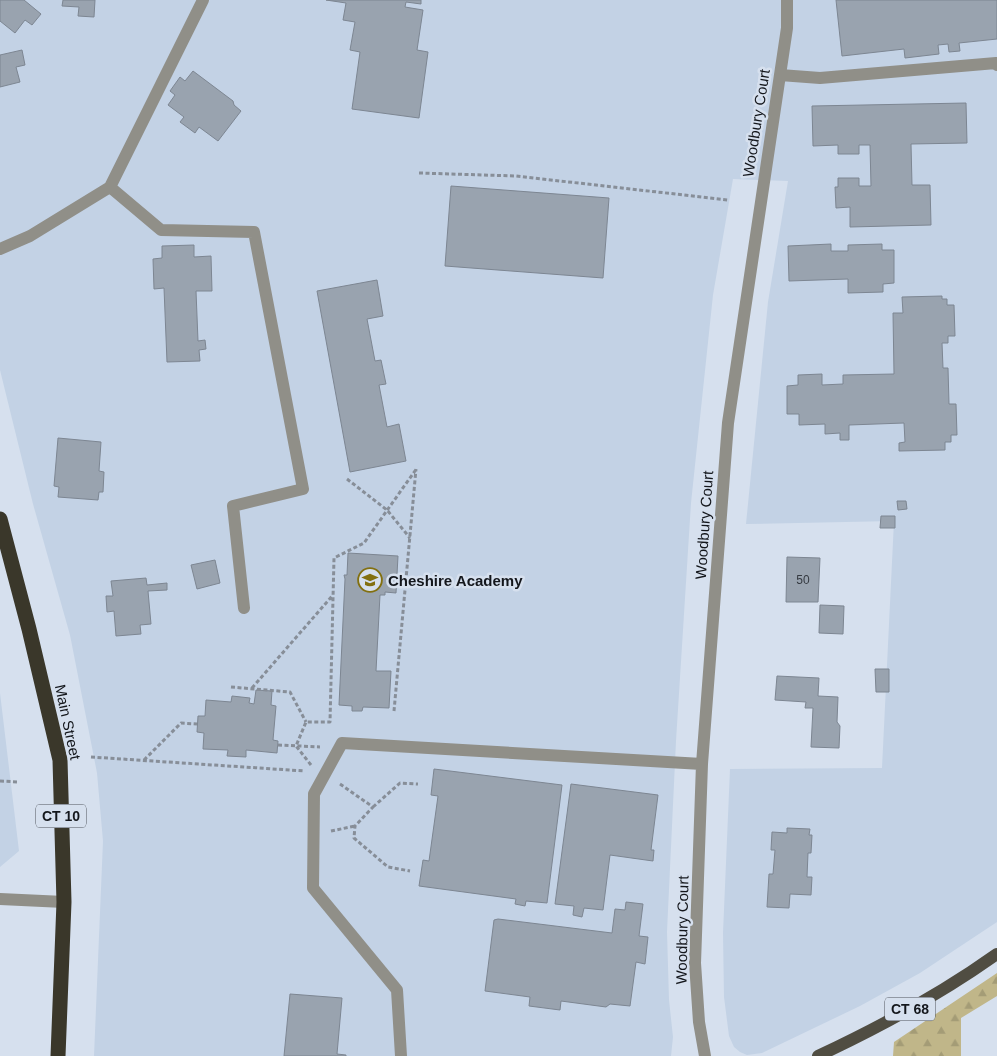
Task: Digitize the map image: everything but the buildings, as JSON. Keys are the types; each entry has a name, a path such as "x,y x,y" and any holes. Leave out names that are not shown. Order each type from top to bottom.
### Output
{"highway":[{"name":"Main Street","path":"0,519 29,629 60,760 64,902 58,1056"}],"main road":[{"name":"CT 68","path":"818,1056 922,1002 961,979 997,954"}],"street":[{"path":"0,249 30,236 110,187 203,0"},
{"name":"Woodbury Court","path":"705,1056 695,963 702,764 728,423 787,28 787,0"},
{"path":"780,75 820,78 997,64"},
{"path":"110,187 161,230 254,232 303,489 234,506 244,608"},
{"path":"401,1056 397,990 313,888 314,794 342,743 702,764"},
{"path":"0,899 64,902"}],"path":[{"path":"419,173 516,176 728,200"},
{"path":"328,730 330,722 334,558 364,543 416,468 394,711"},
{"path":"347,479 387,510 410,538"},
{"path":"252,688 333,594"},
{"path":"231,687 290,692 306,722"},
{"path":"306,722 330,722"},
{"path":"296,746 306,722"},
{"path":"144,760 181,723 197,724"},
{"path":"278,745 324,748"},
{"path":"296,746 316,771"},
{"path":"91,757 306,771"},
{"path":"334,780 373,807"},
{"path":"0,781 19,782"},
{"path":"410,871 388,867 354,838 355,826 400,783 418,784"}],"shaded area":[{"name":"Cheshire Academy","path":"0,0 997,0 997,922 920,973 860,1006 762,1053 747,1055 740,1052 734,1047 729,1036 724,997 723,933 730,769 882,768 894,521 746,524 768,302 788,181 733,179 713,295 691,503 676,741 667,932 669,1000 673,1037 671,1056 94,1056 103,841 97,773 70,635 33,504 0,370"},
{"path":"0,693 19,851 0,867"}],"green space":[{"path":"997,973 997,996 961,1018 961,1056 893,1056 894,1042"}],"place":[{"name":"Cheshire Academy","path":"370,580"}]}
